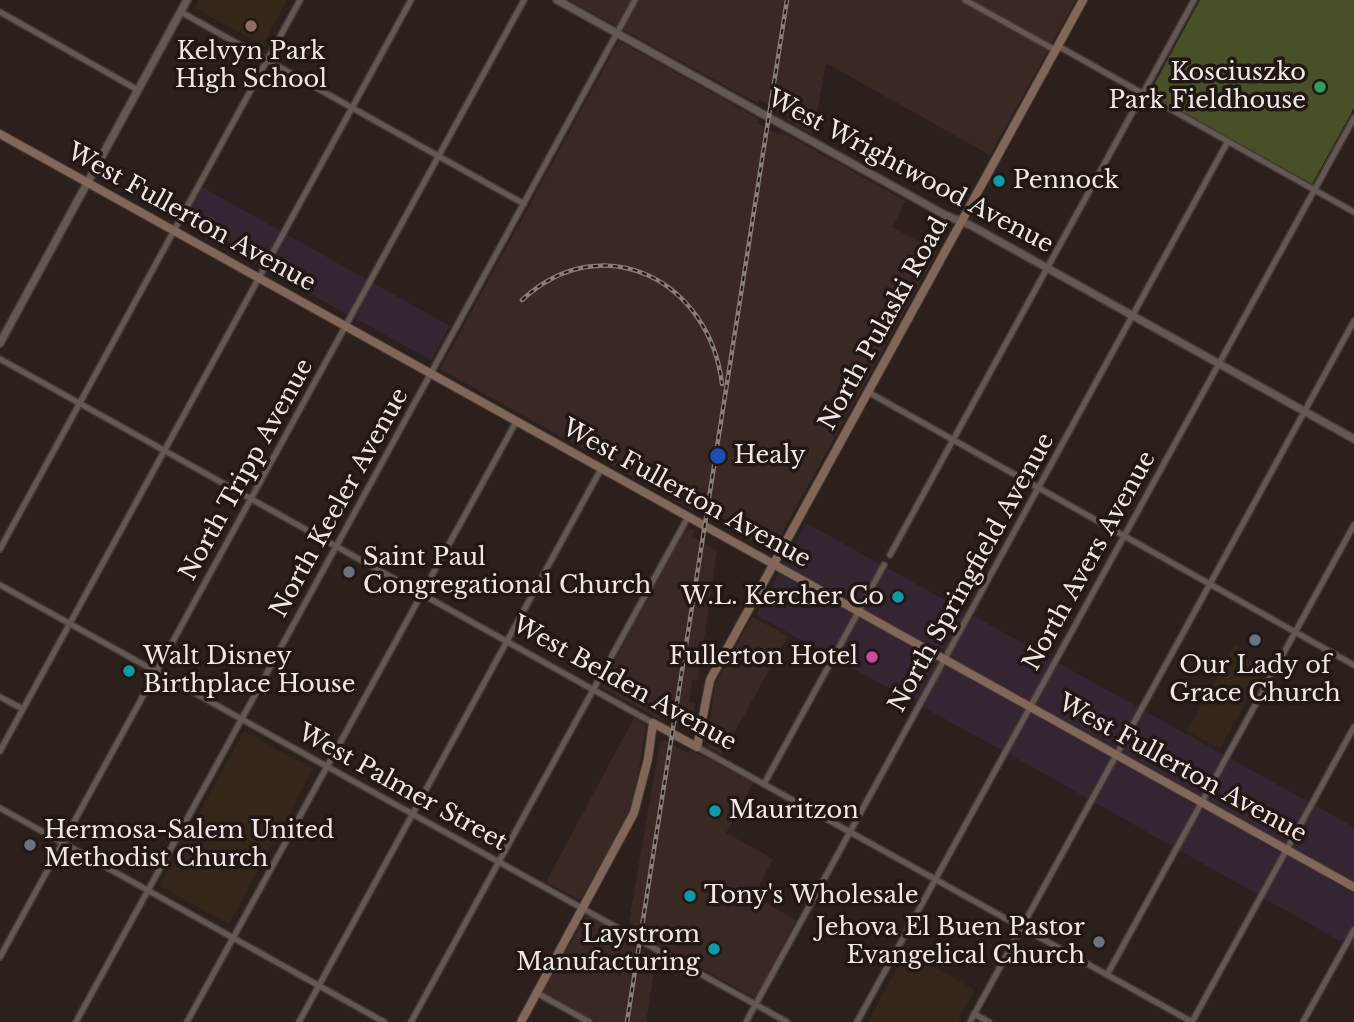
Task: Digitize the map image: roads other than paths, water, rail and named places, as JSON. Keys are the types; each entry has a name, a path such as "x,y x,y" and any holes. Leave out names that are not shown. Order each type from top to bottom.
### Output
{"main road":[{"name":"North Pulaski Road","path":"697,747 710,680 1083,0"},
{"name":"West Fullerton Avenue","path":"1,137 1354,887"},
{"name":"West Belden Avenue","path":"653,723 697,747"},
{"path":"521,1022 634,813 648,759 653,723"}],"street":[{"path":"0,343 187,0"},
{"path":"0,549 300,0"},
{"path":"0,751 411,0"},
{"name":"North Tripp Avenue","path":"0,957 524,0"},
{"name":"West Wrightwood Avenue","path":"556,0 1354,439"},
{"name":"North Keeler Avenue","path":"76,1022 635,0"},
{"path":"965,0 1143,94 1354,212"},
{"path":"890,555 1194,0"},
{"path":"0,12 138,90"},
{"path":"181,12 524,204"},
{"name":"North Avers Avenue","path":"857,1022 1354,118"},
{"name":"North Springfield Avenue","path":"746,1022 1228,141"},
{"path":"970,1022 1354,321"},
{"name":"West Belden Avenue","path":"0,359 653,723"},
{"path":"868,392 1354,665"},
{"path":"187,1022 516,422"},
{"path":"299,1022 601,469"},
{"path":"411,1022 688,517"},
{"path":"1107,975 1354,525"},
{"path":"764,784 884,565"},
{"name":"West Palmer Street","path":"0,584 788,1022"},
{"path":"0,697 23,709"},
{"path":"1192,1022 1354,727"},
{"name":"West Belden Avenue","path":"697,747 1192,1022"},
{"path":"0,808 384,1022"},
{"path":"1303,1022 1354,930"},
{"path":"537,993 589,1022"},
{"path":"974,1014 989,1022"}],"railway":[{"path":"627,1022 787,0"},
{"path":"522,300 553,278 586,267 618,266 648,275 675,292 697,317 713,348 722,384"}],"place":[{"name":"Kelvyn Park High School","path":"251,26"},
{"name":"Kosciuszko Park Fieldhouse","path":"1320,87"},
{"name":"Pennock","path":"999,181"},
{"name":"Healy","path":"718,456"},
{"name":"Saint Paul Congregational Church","path":"349,572"},
{"name":"W.L. Kercher Co","path":"898,597"},
{"name":"Our Lady of Grace Church","path":"1255,640"},
{"name":"Fullerton Hotel","path":"872,657"},
{"name":"Walt Disney Birthplace House","path":"129,671"},
{"name":"Mauritzon","path":"715,811"},
{"name":"Hermosa-Salem United Methodist Church","path":"30,845"},
{"name":"Tony's Wholesale","path":"690,896"},
{"name":"Jehova El Buen Pastor Evangelical Church","path":"1099,942"},
{"name":"Laystrom Manufacturing","path":"714,949"}]}
